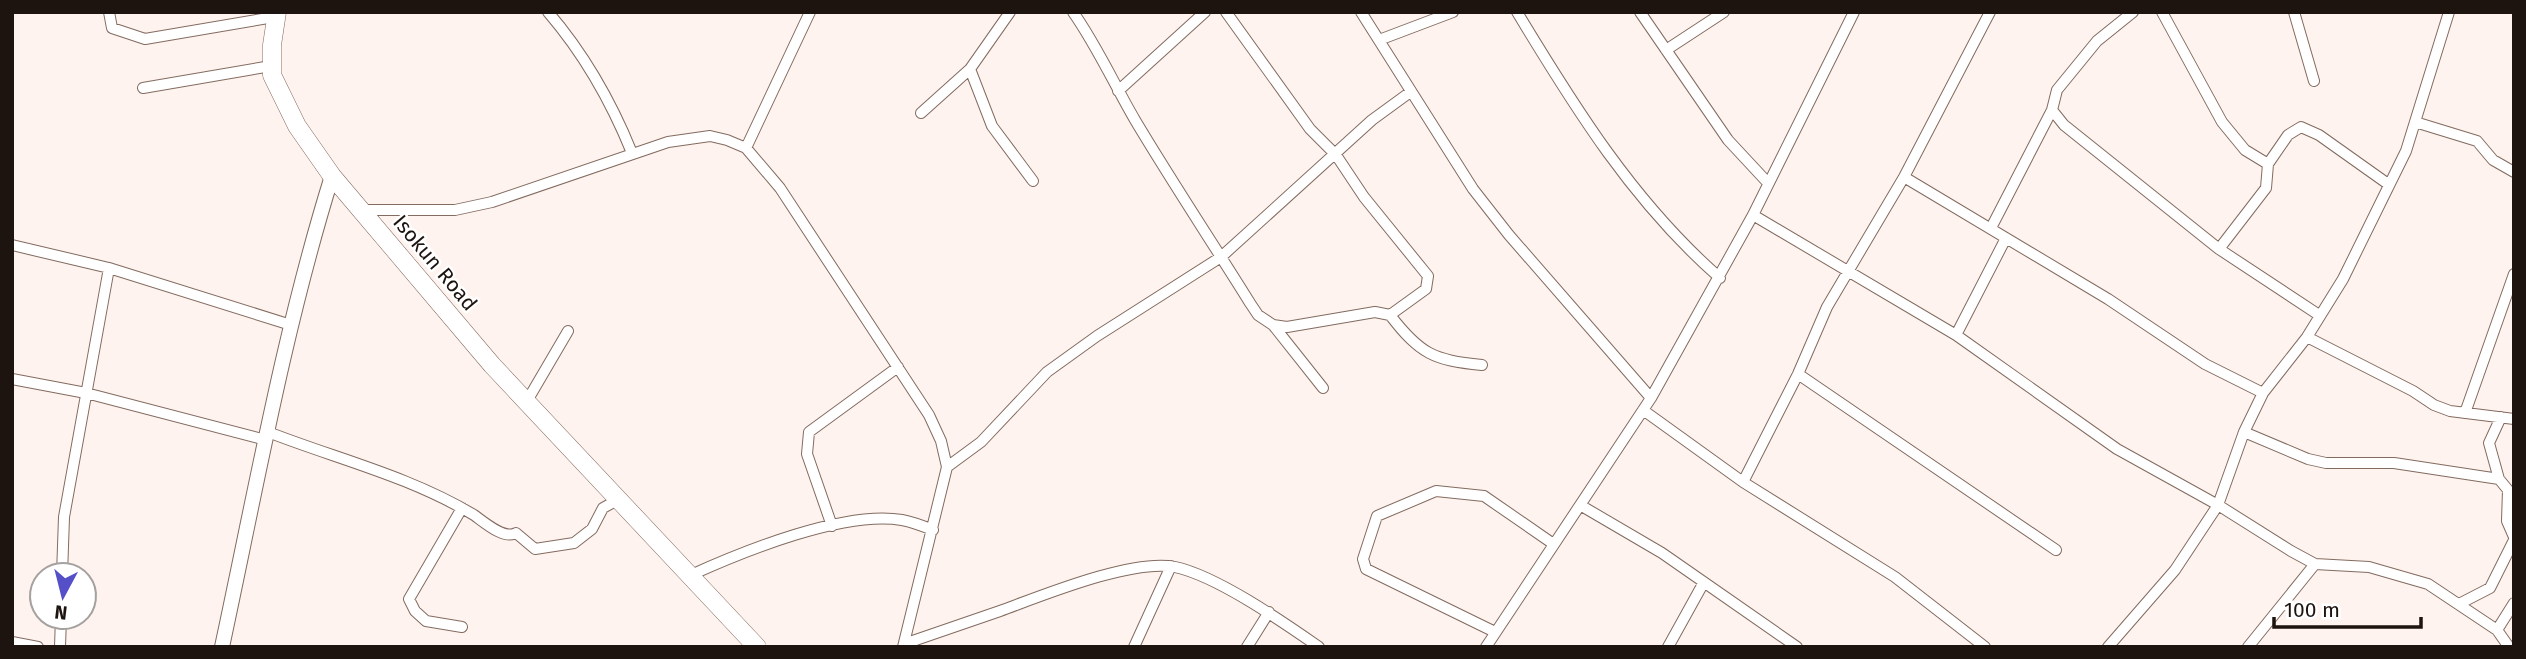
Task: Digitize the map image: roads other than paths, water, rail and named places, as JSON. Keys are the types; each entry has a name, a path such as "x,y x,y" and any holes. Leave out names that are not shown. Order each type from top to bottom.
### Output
{"main road":[{"name":"Isokun Road","path":"276,15 271,66 283,101 332,176 527,401 757,647"}],"street":[{"path":"109,12 112,28 139,39 276,15"},
{"path":"548,12 575,44 596,77 616,113 632,153"},
{"path":"746,148 810,12"},
{"path":"921,113 970,69 1010,12"},
{"path":"1073,12 1092,39 1118,91 1258,315 1273,325 1324,388"},
{"path":"1118,91 1205,12"},
{"path":"1226,12 1310,129 1336,155 1364,197 1428,276 1426,289 1390,315"},
{"path":"1361,12 1409,93 1473,189 1508,235 1651,398"},
{"path":"1379,40 1453,12"},
{"path":"1517,12 1567,96 1611,160 1685,248 1720,278"},
{"path":"1640,12 1728,140 1768,183"},
{"path":"1666,50 1724,12"},
{"path":"1486,647 1552,543 1651,398 1720,278 1854,12"},
{"path":"1742,482 1798,374 1809,342 1904,177 1990,12"},
{"path":"1991,228 2052,110 2057,90 2097,41 2133,12"},
{"path":"2162,12 2222,122 2245,150 2269,164"},
{"path":"2294,12 2314,81"},
{"path":"2108,647 2175,570 2218,505 2244,432 2263,393 2306,337 2362,242 2406,151 2449,12"},
{"path":"144,88 271,66"},
{"path":"970,69 992,126 1033,181"},
{"path":"947,467 981,442 1047,372 1097,336 1222,257 1372,120 1409,93"},
{"path":"2052,110 2064,125 2220,249 2319,316"},
{"path":"2415,122 2477,141 2493,160 2514,172"},
{"path":"2040,134 2064,125"},
{"path":"2220,249 2266,188 2269,164 2288,135 2301,127 2319,135 2388,184"},
{"path":"360,210 455,210 492,202 632,153 688,138 710,136 746,148 789,201 929,415 941,441 947,467 904,645"},
{"path":"222,647 306,259 332,176"},
{"path":"1904,177 2108,299 2205,364 2263,393"},
{"path":"1753,215 1956,335 2117,449 2218,505 2315,564 2369,567 2428,584 2497,630 2509,647"},
{"path":"1956,335 2006,238"},
{"path":"12,245 108,268 291,324"},
{"path":"62,561 64,517 108,268"},
{"path":"2465,413 2514,274"},
{"path":"1273,325 1287,327 1375,312 1390,315 1420,350 1447,361 1482,365"},
{"path":"527,401 568,331"},
{"path":"2306,337 2413,391 2434,405 2465,413 2514,419"},
{"path":"832,526 807,454 809,432 898,368"},
{"path":"1798,374 2056,550"},
{"path":"12,379 86,393 267,436 371,467 462,508 506,535 516,533 527,545 543,550 575,542 592,529 603,509 614,504 629,510"},
{"path":"1643,410 1742,482 1895,577 1985,647"},
{"path":"2459,604 2490,588 2514,539 2507,521 2508,490 2499,479 2489,443 2501,416"},
{"path":"2244,432 2308,459 2326,463 2394,463 2499,479"},
{"path":"1495,632 1366,569 1363,559 1374,521 1382,513 1436,491 1461,491 1484,496 1552,543"},
{"path":"1580,505 1662,553 1797,647"},
{"path":"462,508 409,599 415,611 426,621 462,627"},
{"path":"691,575 745,551 832,526 882,519 901,520 933,530"},
{"path":"2248,647 2315,564"},
{"path":"904,645 1073,584 1115,573 1171,566 1186,570 1269,612 1319,647"},
{"path":"1134,647 1171,566"},
{"path":"1668,647 1704,582"},
{"path":"2497,630 2514,603"},
{"path":"1248,647 1269,612"},
{"path":"12,642 38,647"}]}
